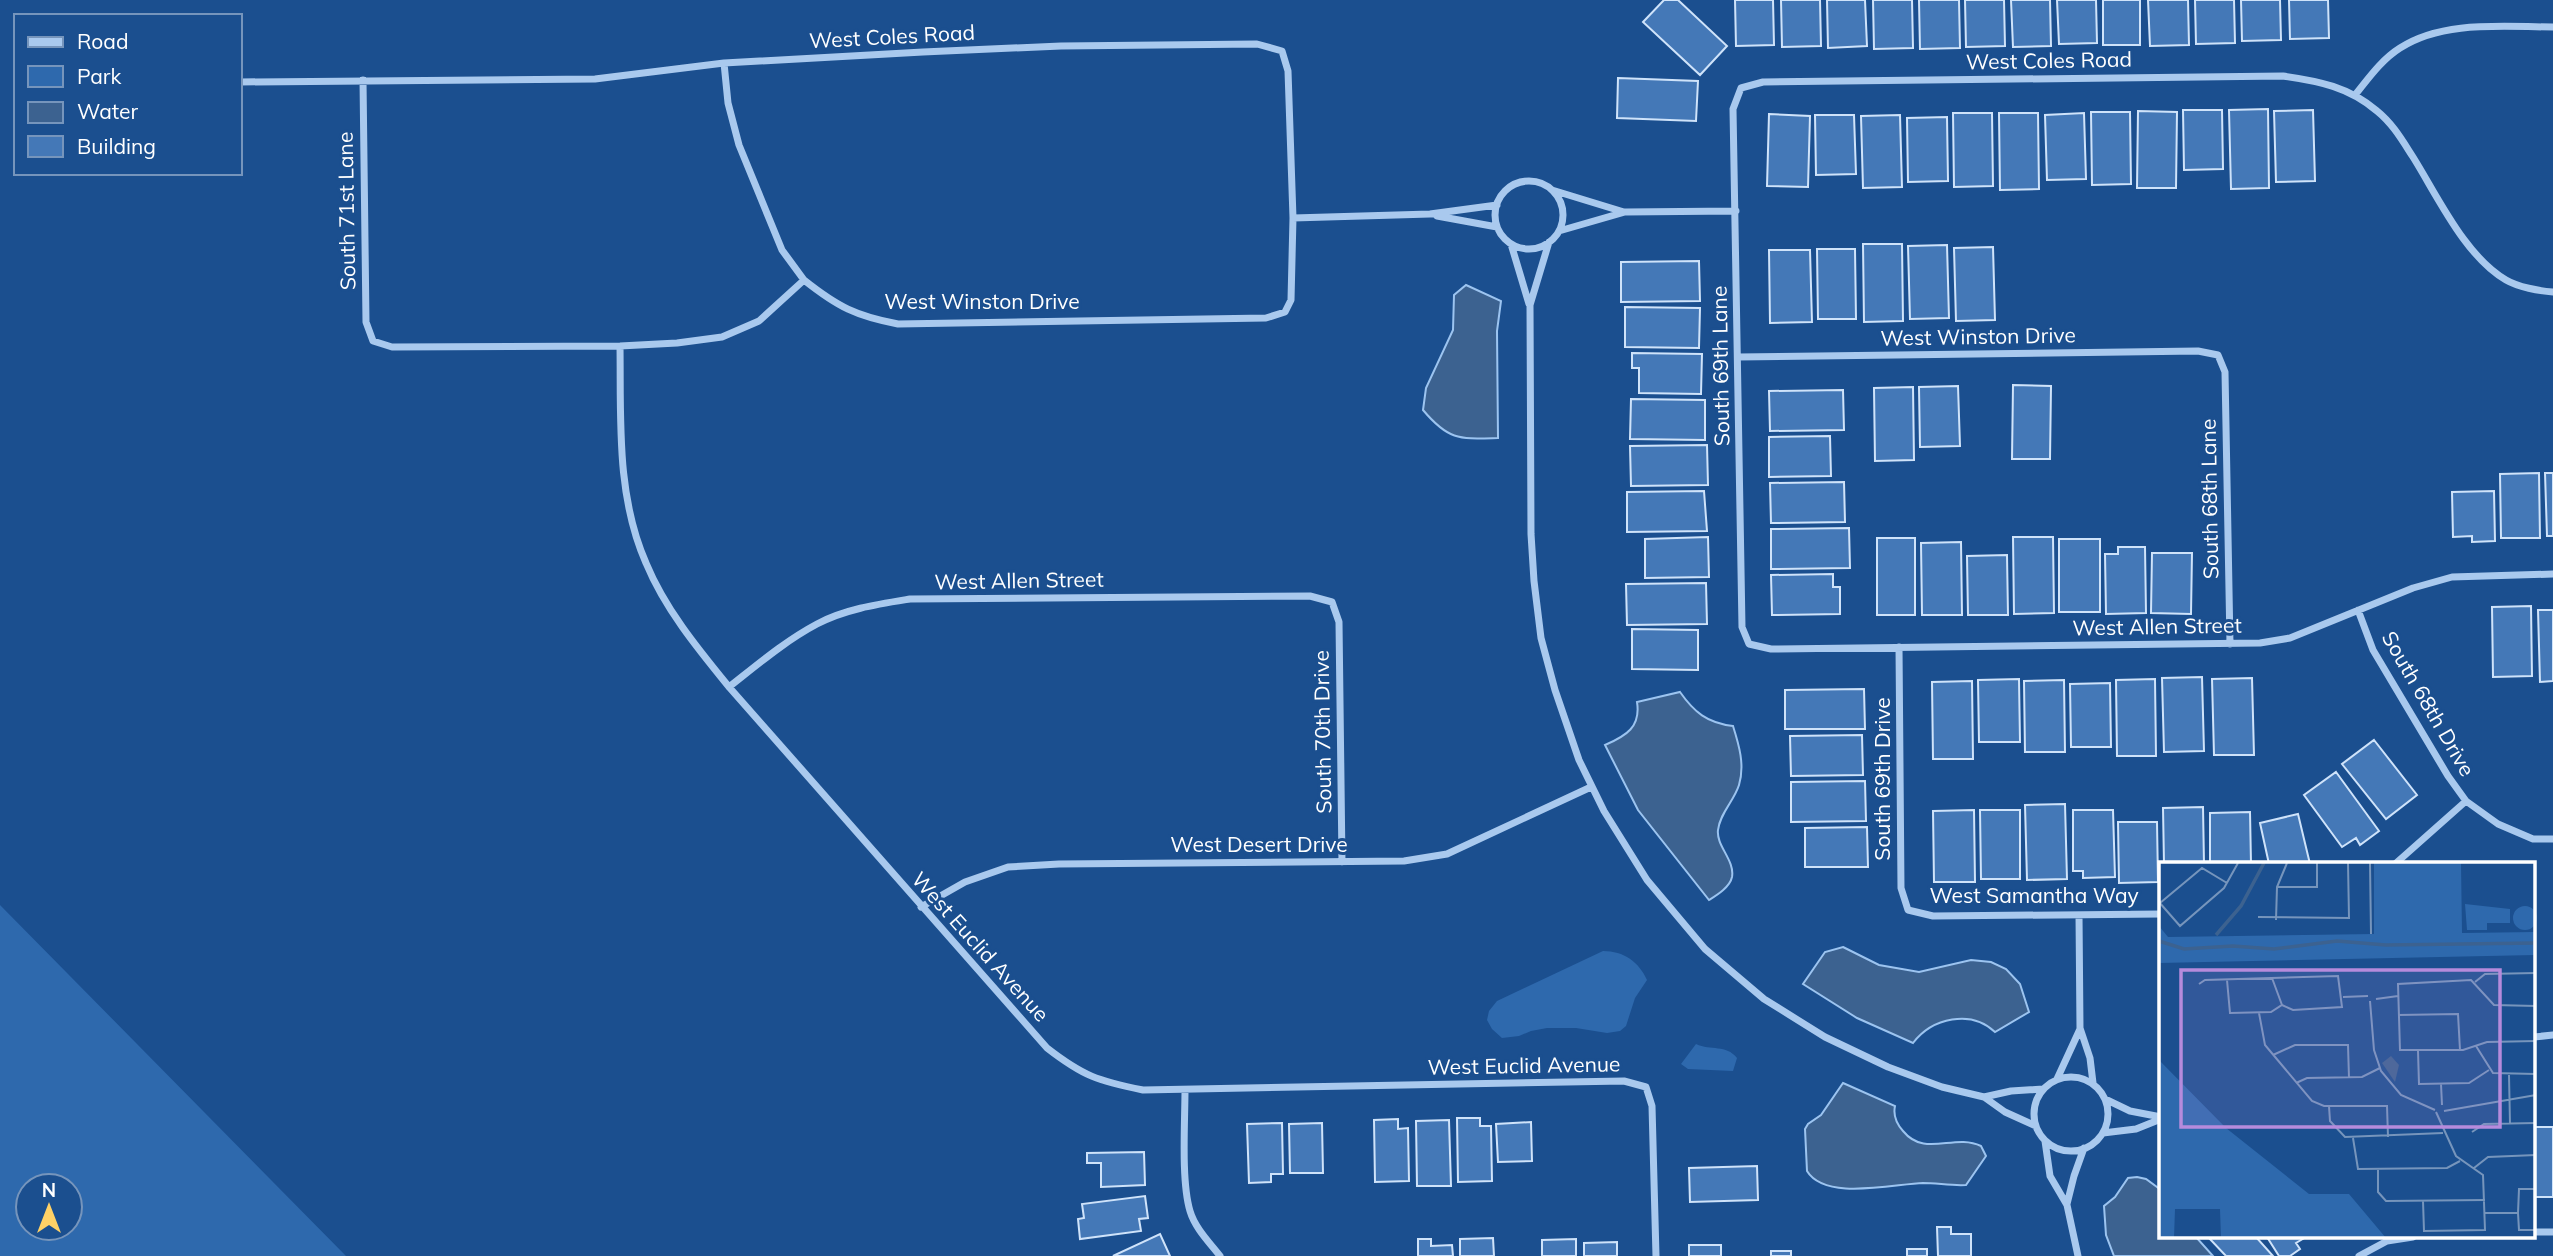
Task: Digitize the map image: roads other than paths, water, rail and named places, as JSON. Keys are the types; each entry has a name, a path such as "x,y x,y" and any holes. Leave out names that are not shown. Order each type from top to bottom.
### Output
{"street":[{"path":"2355,95 2378,67 2399,48 2431,33 2472,27 2553,27"},
{"name":"West Coles Road","path":"242,82 595,79 724,63 1061,46 1257,44 1282,51 1288,71 1293,218 1290,300 1285,312"},
{"name":"West Winston Drive","path":"724,63 729,103 739,145 782,250 804,281 833,303 865,317 898,324 1266,318 1285,312"},
{"name":"West Coles Road","path":"1741,88 1763,82 2283,76 2320,81 2355,95 2378,111 2397,131 2466,241 2483,262 2508,282 2553,292"},
{"name":"South 71st Lane","path":"363,80 366,322 373,341 392,347 620,346"},
{"name":"South 69th Lane","path":"1741,88 1733,109 1742,627 1749,645"},
{"path":"1559,231 1563,209 1558,198 1542,184 1531,181 1520,183 1510,187 1502,195 1495,216 1502,237 1511,244 1533,249 1549,242 1559,231 1625,212 1736,211"},
{"path":"1551,190 1625,212"},
{"path":"1293,218 1430,214 1497,205"},
{"path":"1430,214 1497,227"},
{"path":"1549,242 1530,304 1531,534 1535,592 1541,638 1555,690 1578,760 1591,787 1647,880 1705,949 1763,999 1825,1037 1888,1067 1942,1087 1984,1097 2005,1112 2036,1126"},
{"path":"1511,244 1530,304"},
{"path":"620,346 722,337 759,321 804,281"},
{"name":"West Euclid Avenue","path":"620,346 624,484 646,564 666,600 691,639 729,687 1046,1048 1073,1068 1103,1082 1143,1090 1624,1081 1646,1087 1652,1105 1656,1256"},
{"name":"West Winston Drive","path":"1738,358 2198,351 2218,355"},
{"name":"South 68th Lane","path":"2218,355 2225,372 2230,644"},
{"name":"West Allen Street","path":"1749,645 1771,649 2260,643 2290,638 2413,588 2452,577 2553,574"},
{"name":"West Allen Street","path":"729,687 818,623 867,606 910,599 1310,596 1332,602"},
{"name":"South 70th Drive","path":"1332,602 1339,622 1342,862"},
{"name":"South 68th Drive","path":"2358,610 2373,650 2448,776 2466,801 2498,824 2533,839 2553,839"},
{"name":"South 69th Drive","path":"1899,647 1901,888 1908,910"},
{"name":"West Desert Drive","path":"921,907 965,882 1008,867 1059,864 1404,861 1447,854 1591,787"},
{"path":"2397,862 2466,801"},
{"name":"West Samantha Way","path":"1908,910 1933,916 2159,914"},
{"path":"2079,915 2080,1028 2090,1058 2093,1083"},
{"path":"2057,1079 2080,1028"},
{"path":"2045,1141 2066,1151 2084,1148 2099,1138 2109,1116 2105,1099 2093,1083 2069,1076 2057,1079 2043,1090 2034,1108 2036,1126 2045,1141 2050,1177 2067,1205 2077,1256"},
{"path":"1185,1090 1186,1190 1190,1212 1202,1235 1220,1256"},
{"path":"1984,1097 2011,1091 2043,1090"},
{"path":"2105,1099 2130,1111 2159,1118"},
{"path":"2103,1133 2136,1129 2159,1119"},
{"path":"2067,1205 2084,1148"},
{"path":"2359,1256 2387,1241 2406,1238"}],"water":[{"path":"1466,285 1501,301 1497,331 1498,438 1456,436 1440,428 1423,410 1426,388 1453,330 1454,295"},
{"path":"1680,692 1702,715 1733,726 1740,755 1739,785 1721,818 1718,830 1720,842 1731,865 1732,877 1726,887 1709,900 1638,810 1605,745 1630,730 1637,718 1637,702"},
{"path":"1843,947 1879,965 1919,972 1971,960 1991,962 2006,969 2020,984 2029,1012 1995,1032 1975,1020 1941,1022 1921,1034 1913,1043 1857,1018 1803,984 1825,952"},
{"path":"1843,1083 1895,1106 1897,1122 1912,1139 1930,1144 1971,1143 1981,1146 1986,1156 1966,1185 1923,1183 1860,1189 1828,1186 1816,1180 1807,1171 1805,1129 1821,1115"},
{"path":"2128,1178 2146,1179 2159,1189 2159,1238 2197,1238 2213,1256 2114,1256 2106,1235 2104,1206 2115,1197"}]}
